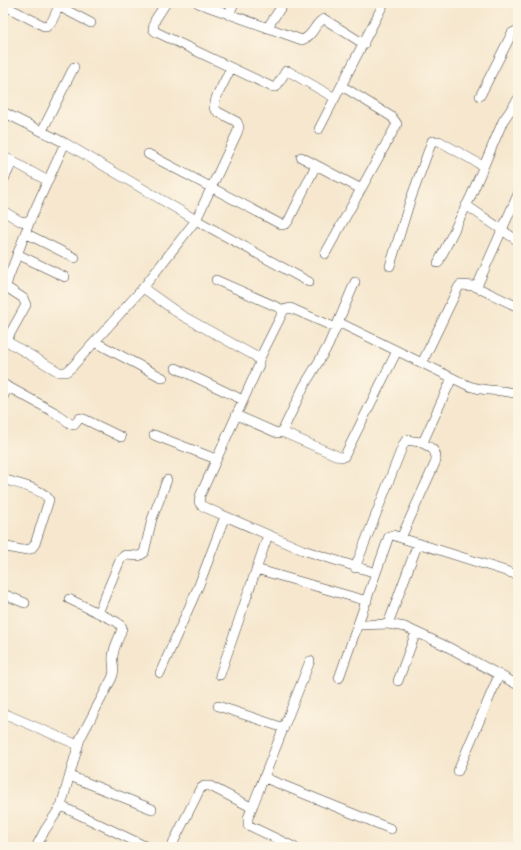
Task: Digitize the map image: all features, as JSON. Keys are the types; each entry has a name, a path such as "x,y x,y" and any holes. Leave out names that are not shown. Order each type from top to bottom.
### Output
{"street":[{"path":"166,3 155,20 153,29 272,87 276,87 288,70 335,98"},
{"path":"198,3 302,40 311,35 321,20 324,19 364,44"},
{"path":"229,15 234,3"},
{"path":"267,28 284,3"},
{"path":"318,129 364,44 384,3"},
{"path":"3,4 46,27 52,22 58,8 62,8 91,23"},
{"path":"480,96 512,33 518,30"},
{"path":"42,131 74,67"},
{"path":"65,143 31,218 7,283 3,285 23,298 26,305 5,340 60,372 66,372 95,342 143,288 196,220 239,127 233,118 218,112 214,108 216,98 231,68"},
{"path":"325,254 397,124 392,117 342,86"},
{"path":"438,263 466,205 503,121 518,99"},
{"path":"3,112 65,143 196,220 309,282"},
{"path":"390,266 410,201 432,141 439,141 483,166"},
{"path":"148,154 282,225 286,224 289,220 316,165"},
{"path":"3,156 48,181"},
{"path":"301,157 361,189"},
{"path":"3,181 13,161"},
{"path":"474,286 480,280 501,229 518,194"},
{"path":"466,205 518,241"},
{"path":"3,211 20,222 27,222 31,218"},
{"path":"25,233 75,258"},
{"path":"17,254 65,277"},
{"path":"216,280 284,310 290,308 337,325 478,389 518,394"},
{"path":"282,432 298,397 328,346 355,282"},
{"path":"422,363 460,285 474,286 518,307"},
{"path":"143,288 181,315 255,356 259,360"},
{"path":"284,310 259,360 259,365 216,459 199,502 202,506 303,550 355,568 376,573"},
{"path":"95,342 163,378"},
{"path":"236,414 277,433 282,432 340,457 344,457 397,351"},
{"path":"176,368 243,400"},
{"path":"420,442 427,435 452,378"},
{"path":"3,397 5,386 54,412 71,424 74,425 80,418 84,419 121,437"},
{"path":"154,435 216,459"},
{"path":"355,568 406,440 420,442 434,449 436,461 401,538"},
{"path":"3,479 45,494 49,500 35,544 31,549 20,550 3,546"},
{"path":"98,612 122,558 125,556 139,556 144,553 152,518 167,480"},
{"path":"160,673 199,585 224,516"},
{"path":"220,675 268,535"},
{"path":"339,678 389,536 393,535 518,575"},
{"path":"388,624 418,543"},
{"path":"256,569 367,600"},
{"path":"3,594 25,603"},
{"path":"36,847 61,806 78,745 84,730 115,672 113,656 122,627 117,622 69,599"},
{"path":"358,625 388,624 405,627 448,647 518,685"},
{"path":"398,681 416,632"},
{"path":"294,847 248,826 248,818 310,661"},
{"path":"458,771 499,675"},
{"path":"218,706 284,728"},
{"path":"3,713 78,745"},
{"path":"70,776 152,809"},
{"path":"265,778 392,829"},
{"path":"171,847 200,789 204,786 210,786 249,806 253,805"},
{"path":"61,806 147,847"}]}
